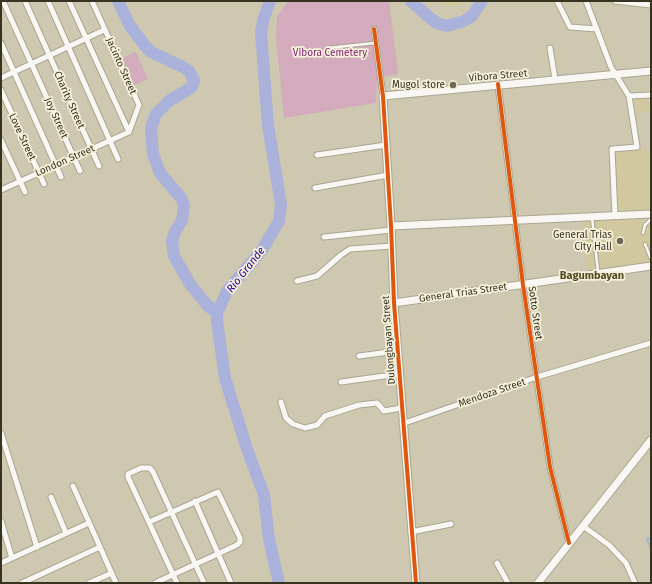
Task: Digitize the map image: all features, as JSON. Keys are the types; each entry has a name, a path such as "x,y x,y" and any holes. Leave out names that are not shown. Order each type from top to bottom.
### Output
{"street":[{"name":"Joy Street","path":"3,1 80,171"},
{"name":"Charity Street","path":"25,1 99,166"},
{"path":"48,1 118,159"},
{"path":"69,1 129,132"},
{"name":"Jacinto Street","path":"92,1 138,105 129,132"},
{"path":"557,1 570,27 597,29"},
{"path":"586,1 616,74 629,96 637,147 612,149 615,216"},
{"path":"615,1 651,4"},
{"path":"374,29 383,96"},
{"path":"1,78 104,30"},
{"path":"1,43 61,177"},
{"path":"550,48 555,79"},
{"name":"Vibora Street","path":"383,96 498,84 651,71"},
{"name":"Sotto Street","path":"498,84 523,285 550,467 569,543"},
{"name":"Love Street","path":"1,90 44,184"},
{"path":"629,96 651,95"},
{"name":"Dulongbayan Street","path":"383,96 397,351 416,583"},
{"name":"London Street","path":"2,188 39,173 129,132"},
{"path":"1,140 25,192"},
{"path":"317,155 386,145"},
{"path":"315,188 388,175"},
{"path":"324,237 391,228 516,219 651,214"},
{"path":"297,281 317,276 350,249 392,246"},
{"name":"General Trias Street","path":"394,302 651,266"},
{"name":"Mendoza Street","path":"402,424 537,377 651,343"},
{"path":"359,356 397,351"},
{"path":"341,382 399,374"},
{"path":"281,402 286,418 293,424 305,428 317,425 325,416 359,405 377,403 384,411 401,408"},
{"path":"1,433 37,546"},
{"path":"538,583 651,440"},
{"path":"177,583 128,477 128,474 141,468 150,468 153,472 204,583"},
{"path":"73,486 116,583"},
{"path":"148,522 216,492 220,493 240,542 237,546 219,555 155,583"},
{"path":"51,497 66,533"},
{"path":"195,501 231,583"},
{"path":"1,521 12,558"},
{"path":"1,563 89,523"},
{"path":"411,532 451,524"},
{"path":"583,526 609,545 626,563 635,583"},
{"path":"22,583 100,547"},
{"path":"496,563 508,583"},
{"path":"89,583 112,573"}],"lane":[{"path":"328,48 376,43"},
{"path":"592,216 599,274"},
{"path":"643,232 645,225 651,219"},
{"path":"645,244 651,259"}],"shaded area":[{"path":"439,1 470,1 468,3 448,7"},
{"path":"651,96 651,112 632,112 631,97"},
{"path":"651,149 651,211 615,213 613,150"},
{"path":"637,217 649,225 651,257 644,265 589,274 582,221"}],"green space":[{"name":"Vibora Cemetery","path":"288,1 389,1 398,74 377,78 376,103 284,118 276,38 277,17"},
{"path":"136,52 148,79 134,85 122,58"}],"waterway":[{"path":"118,1 130,26 146,47 151,52 189,71 194,80 192,87 169,101 156,114 151,128 153,154 160,173 182,199 184,206 182,220 172,241 174,256 190,284 207,305 217,313"},
{"name":"Rio Grande","path":"270,1 263,21 261,33 268,125 281,205 279,221 262,250 227,291 217,313 217,321 225,378 246,446 264,495 269,539 279,583"},
{"name":"Rio Grande","path":"411,1 437,23 447,26 464,21 472,16 482,1"},
{"path":"651,538 647,539 651,549"}],"cycle path":[{"path":"374,29 383,96 394,303 416,583"},
{"path":"498,84 523,285 550,467 569,543"}],"place":[{"name":"Mugol store","path":"453,85"},
{"name":"General Trias City Hall","path":"620,241"}],"district":[{"name":"Bagumbayan","path":"592,276"}]}
